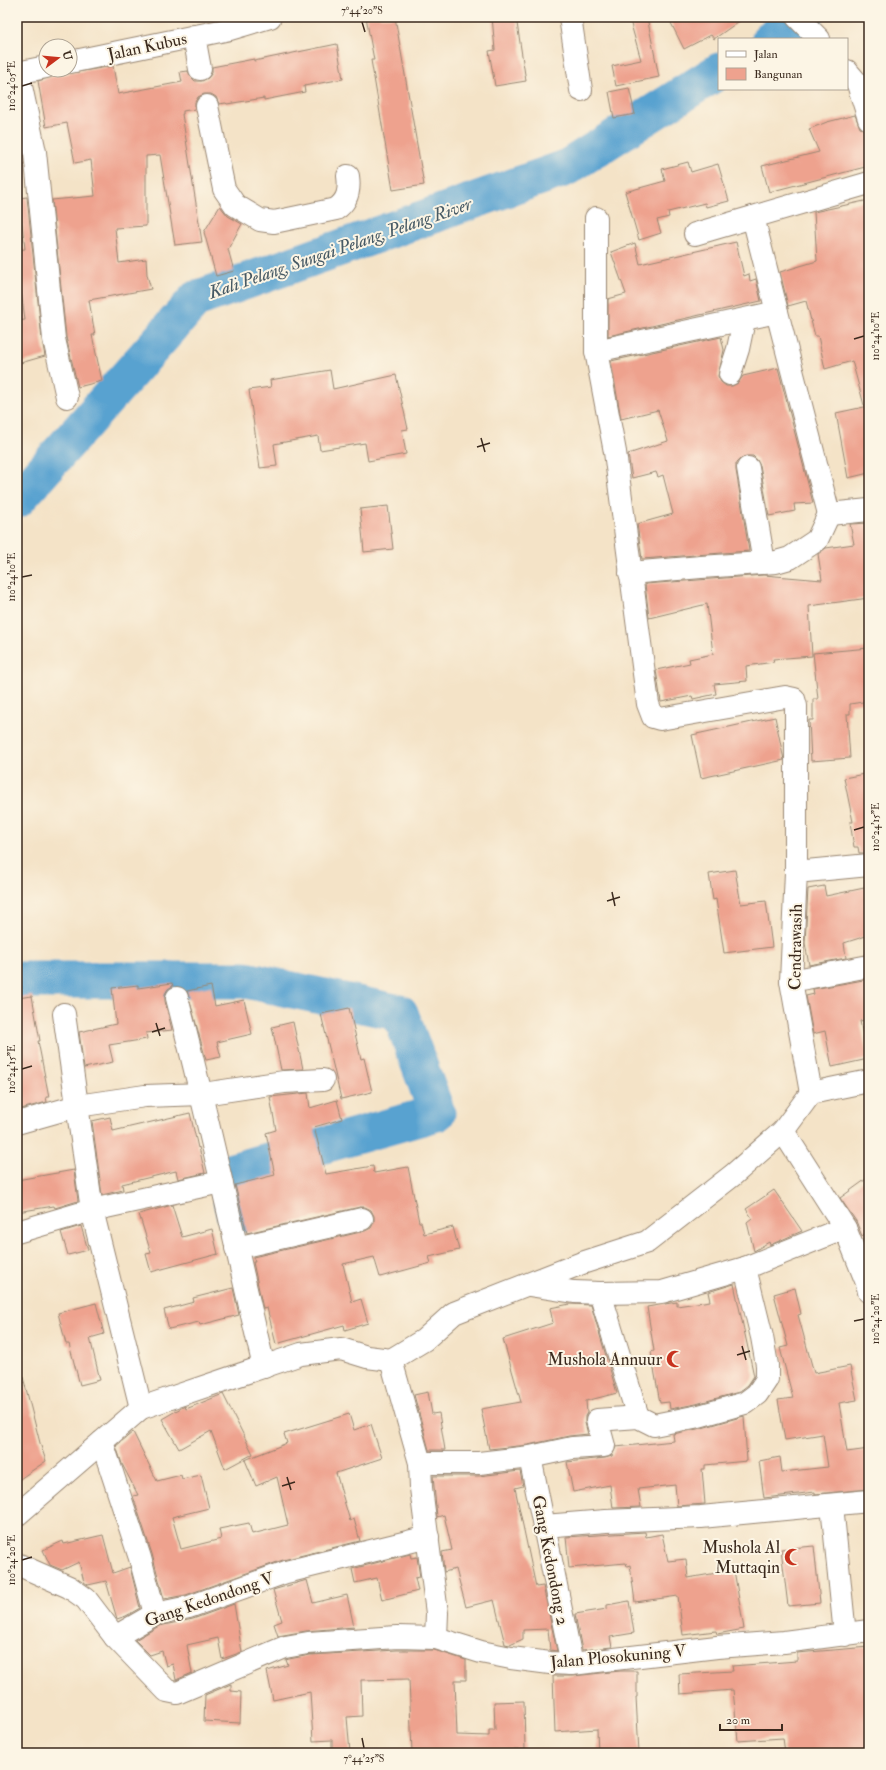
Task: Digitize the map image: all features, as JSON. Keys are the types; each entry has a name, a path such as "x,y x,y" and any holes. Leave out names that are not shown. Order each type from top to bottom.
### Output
{"street":[{"name":"Jalan Kubus","path":"78,60 230,29 270,17"},
{"path":"570,17 581,90"},
{"path":"797,17 817,37"},
{"path":"194,36 200,69"},
{"path":"38,69 18,73 35,152 54,339 67,397"},
{"path":"848,72 858,84 869,119"},
{"path":"207,106 224,189 235,205 249,215 260,220 274,222 336,209 342,205 346,199 349,187 348,176"},
{"path":"695,234 869,183"},
{"path":"596,218 596,351 615,452 630,573 701,566 776,562 790,558 816,540 829,514 753,217"},
{"path":"596,351 777,312"},
{"path":"730,374 738,349 744,320"},
{"path":"748,468 764,563"},
{"path":"829,514 869,510"},
{"name":"Cendrawasih","path":"630,573 648,704 654,717 660,719 785,697 794,699 796,706 796,872 791,981 811,1093"},
{"path":"796,872 869,865"},
{"path":"791,981 869,966"},
{"path":"177,998 203,1094 221,1182 264,1367"},
{"path":"64,1014 92,1210 141,1408"},
{"path":"17,1123 77,1106 145,1096 203,1094 284,1082 323,1080"},
{"path":"17,1515 141,1408 301,1354 341,1349 368,1357 391,1360 424,1340 454,1314 479,1302 529,1285 582,1262 648,1242 733,1175 783,1131 811,1093 869,1081"},
{"path":"783,1131 845,1228 867,1282 869,1292"},
{"path":"17,1232 92,1210 221,1182"},
{"path":"236,1248 362,1219"},
{"path":"529,1285 574,1292 662,1292 745,1268 845,1228"},
{"path":"420,1462 479,1463 530,1457 572,1448 604,1446 597,1420 638,1416 654,1426 699,1416 745,1403 757,1394 767,1379 767,1365 762,1337 745,1268"},
{"path":"600,1293 638,1416"},
{"path":"391,1360 420,1462 421,1488 437,1613 436,1638"},
{"path":"102,1442 140,1558 155,1614"},
{"name":"Gang Kedondong 2","path":"530,1457 572,1664"},
{"path":"544,1526 606,1521 701,1517 869,1502"},
{"path":"832,1505 845,1635"},
{"name":"Gang Kedondong V","path":"115,1637 155,1614 189,1607 286,1572 428,1537"},
{"path":"17,1564 69,1587 86,1599 115,1637"},
{"name":"Jalan Plosokuning V","path":"115,1637 167,1691 177,1693 286,1648 308,1643 397,1637 436,1638 481,1652 511,1658 572,1664 717,1647 784,1642 869,1631"}],"building":[{"path":"366,17 395,17 424,185 393,190 371,60 374,60"},
{"path":"492,17 516,17 526,81 495,86 489,51 495,50"},
{"path":"629,17 647,17 659,77 616,86 612,66 641,60"},
{"path":"668,17 745,17 714,39 711,35 684,49"},
{"path":"337,44 343,79 304,86 305,92 264,100 264,98 227,104 219,104 216,97 211,94 204,94 198,97 195,102 195,109 183,111 182,114 202,242 175,245 160,155 146,156 146,226 115,228 119,263 146,259 147,275 151,289 89,300 95,335 92,335 102,381 78,387 66,337 52,200 95,196 91,160 75,163 67,123 46,127 38,81 48,78 78,78 78,72 113,66 118,94 182,82 180,72 188,71 195,81 202,81 208,78 212,73 212,67 254,59 254,61"},
{"path":"629,88 635,114 614,118 609,92"},
{"path":"855,115 860,128 869,131 869,166 769,192 762,166 819,152 809,129 827,122"},
{"path":"688,162 691,172 718,164 729,201 706,207 705,203 668,212 669,217 657,220 661,233 639,240 625,192 665,181 662,169"},
{"path":"27,197 45,356 17,364 17,321 25,320 17,260 17,250 25,249 19,198"},
{"path":"869,200 869,405 864,405 852,361 825,369 818,336 815,336 806,301 788,306 780,272 817,261 814,212"},
{"path":"220,206 228,216 242,224 228,249 234,271 216,276 204,232"},
{"path":"736,242 744,276 749,274 750,281 756,279 761,301 608,336 608,299 626,294 611,252 635,243 640,264"},
{"path":"721,337 724,350 718,376 721,382 726,386 732,386 738,383 743,376 778,368 813,503 794,504 795,511 769,516 760,466 753,456 746,456 736,463 736,470 749,551 642,559 637,524 673,514 663,475 658,477 656,472 632,478 628,454 668,441 658,410 621,419 611,361"},
{"path":"330,370 333,389 396,375 408,429 402,430 406,454 368,461 365,443 320,450 318,436 274,444 277,466 260,468 249,390 271,387 270,380"},
{"path":"869,406 869,473 848,478 836,413"},
{"path":"388,506 393,549 364,552 360,509"},
{"path":"869,523 869,598 809,606 812,656 773,659 774,662 746,666 747,681 714,684 716,694 693,699 692,696 661,702 656,670 690,663 689,659 713,654 707,604 649,618 645,584 764,575 822,580 818,554 826,548 854,544 850,524"},
{"path":"869,648 869,701 850,704 850,714 847,714 850,758 811,761 809,720 813,720 813,699 818,699 813,653"},
{"path":"775,717 784,760 701,778 692,735"},
{"path":"869,773 869,853 859,853 858,847 854,847 850,822 853,822 844,778"},
{"path":"735,870 741,904 766,901 772,947 724,953 716,899 713,900 709,874"},
{"path":"824,886 826,896 869,887 869,935 844,943 846,958 809,965 805,943 808,889"},
{"path":"869,979 869,1019 860,1021 868,1059 832,1067 825,1031 813,1034 806,996 814,994 813,989"},
{"path":"172,983 173,986 168,989 165,994 165,1001 172,1030 146,1033 147,1039 109,1045 113,1062 84,1068 79,1032 116,1024 112,988 138,985 138,988"},
{"path":"211,986 215,1006 244,1000 252,1034 217,1042 221,1057 206,1060 187,991"},
{"path":"32,996 40,1041 38,1041 49,1097 46,1097 47,1102 17,1110 17,1078 22,1077 17,1053 17,998"},
{"path":"349,1008 361,1059 364,1058 372,1092 341,1099 321,1014"},
{"path":"293,1022 303,1069 281,1070 272,1027"},
{"path":"308,1093 310,1108 337,1100 342,1119 314,1127 326,1174 373,1166 374,1173 408,1167 419,1222 421,1222 424,1234 453,1227 459,1250 429,1257 431,1263 380,1277 374,1257 343,1264 352,1302 361,1299 368,1323 345,1330 344,1325 276,1344 267,1308 263,1309 253,1257 365,1231 371,1228 374,1222 374,1216 371,1210 365,1207 360,1207 247,1233 235,1185 275,1175 266,1133 276,1130 270,1097"},
{"path":"190,1113 205,1173 178,1179 176,1171 122,1184 123,1190 102,1195 92,1121 110,1117 113,1131"},
{"path":"74,1170 78,1201 55,1208 54,1206 17,1212 17,1180"},
{"path":"869,1177 869,1231 862,1236 856,1221 840,1198"},
{"path":"774,1190 802,1231 770,1245 769,1242 754,1251 747,1222 752,1218 746,1209"},
{"path":"172,1205 182,1237 212,1229 218,1254 151,1272 146,1254 151,1253 139,1214"},
{"path":"81,1226 88,1250 68,1255 61,1232"},
{"path":"734,1284 754,1376 748,1385 739,1392 696,1404 670,1409 669,1402 660,1403 651,1352 654,1351 647,1307 677,1302 677,1306 710,1301 708,1292"},
{"path":"233,1288 239,1315 200,1325 199,1322 169,1329 164,1310 194,1302 193,1298"},
{"path":"795,1288 801,1314 798,1315 814,1373 850,1366 857,1400 839,1403 847,1452 869,1449 869,1489 815,1494 815,1492 764,1498 759,1461 780,1457 782,1472 828,1467 823,1434 785,1440 778,1400 793,1398 780,1348 788,1346 774,1294"},
{"path":"96,1303 104,1334 90,1338 100,1380 80,1385 69,1344 66,1344 58,1313"},
{"path":"570,1304 591,1305 617,1393 586,1401 587,1413 585,1416 585,1423 588,1434 569,1436 528,1445 489,1449 481,1409 521,1402 503,1339 553,1323 550,1308"},
{"path":"23,1377 46,1461 17,1481 17,1378"},
{"path":"428,1392 432,1414 439,1413 445,1450 429,1450 414,1395"},
{"path":"223,1394 253,1454 225,1469 211,1431 179,1449 162,1419 185,1406 186,1409"},
{"path":"349,1414 354,1430 371,1424 382,1458 336,1473 350,1521 354,1519 360,1541 283,1560 186,1595 164,1599 152,1554 133,1496 138,1495 122,1464 116,1446 133,1432 157,1481 181,1475 182,1479 201,1475 209,1508 172,1517 181,1549 221,1539 219,1529 249,1523 252,1534 288,1525 277,1477 256,1486 245,1460 287,1443 284,1434"},
{"path":"744,1416 747,1461 705,1465 705,1469 702,1469 705,1504 677,1506 675,1485 638,1489 641,1507 613,1508 610,1485 573,1492 567,1462 612,1456 616,1447 674,1441 673,1434 702,1428"},
{"path":"520,1471 523,1486 515,1488 536,1587 543,1586 557,1651 550,1650 548,1629 523,1630 523,1639 510,1645 505,1644 494,1600 466,1607 456,1569 444,1572 442,1552 452,1550 444,1515 437,1517 433,1476 479,1476"},
{"path":"645,1532 646,1537 662,1534 668,1561 686,1559 688,1578 734,1570 744,1629 717,1634 716,1631 683,1635 678,1596 635,1602 630,1565 627,1566 626,1563 569,1568 566,1537"},
{"path":"103,1535 113,1573 130,1567 140,1608 117,1619 106,1581 88,1585 84,1582 79,1562 62,1570 50,1565 43,1550 63,1541 64,1544"},
{"path":"814,1546 820,1603 788,1606 781,1549"},
{"path":"410,1554 411,1558 417,1557 420,1577 415,1578 418,1591 382,1600 377,1578 355,1583 352,1569"},
{"path":"307,1580 313,1603 347,1595 354,1627 306,1631 278,1636 274,1624 282,1621 273,1590"},
{"path":"629,1601 634,1633 610,1637 612,1647 582,1650 575,1614 607,1609 607,1605"},
{"path":"234,1604 242,1652 222,1659 218,1638 187,1645 192,1673 176,1680 173,1664 166,1666 162,1651 150,1655 135,1640 159,1626 193,1619"},
{"path":"869,1647 869,1753 785,1753 783,1738 738,1741 733,1690 680,1694 679,1674 733,1671 732,1666 797,1661 797,1653"},
{"path":"397,1650 434,1650 466,1660 466,1680 455,1680 457,1735 489,1736 489,1730 495,1730 494,1702 524,1701 525,1750 469,1751 469,1753 412,1753 409,1679 361,1680 362,1716 347,1717 350,1753 332,1753 332,1740 313,1741 310,1692 273,1700 267,1671 288,1665 286,1660 310,1655"},
{"path":"620,1671 637,1671 636,1697 639,1753 598,1753 597,1729 555,1732 553,1676 573,1676"},
{"path":"231,1684 231,1691 241,1692 240,1723 204,1721 205,1695"}],"waterway":[{"name":"Kali Pelang, Sungai Pelang, Pelang River","path":"772,38 805,17"},
{"name":"Kali Pelang, Sungai Pelang, Pelang River","path":"17,500 196,299 566,168 718,72"},
{"name":"Kali Pelang, Sungai Pelang, Pelang River","path":"17,980 246,980 400,1013 437,1113 225,1173 235,1217"}],"place":[{"name":"Mushola Annuur","path":"675,1359"},
{"name":"Mushola Al Muttaqin","path":"793,1557"}]}
